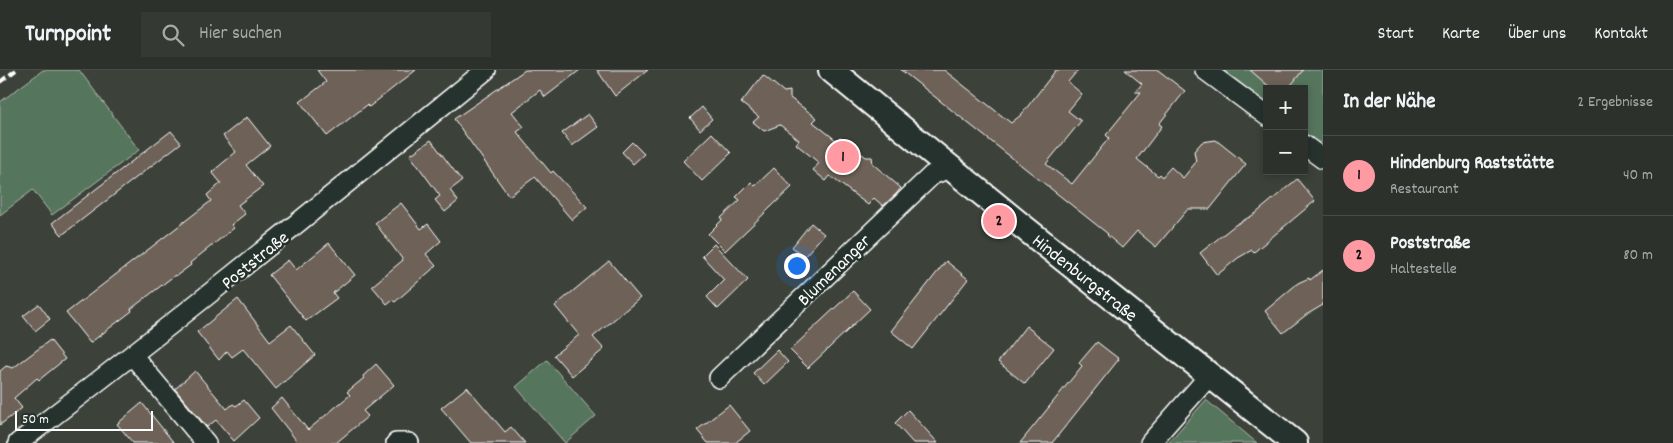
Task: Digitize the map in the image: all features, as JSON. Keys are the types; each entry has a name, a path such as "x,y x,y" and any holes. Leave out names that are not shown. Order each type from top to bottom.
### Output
{"main road":[{"name":"Hindenburgstraße","path":"831,70 1017,222 1295,443"}],"street":[{"name":"Poststraße","path":"18,443 132,356 486,70"},
{"path":"1205,70 1263,113"},
{"path":"1308,147 1323,159"},
{"name":"Blumenanger","path":"719,378 932,174 952,167"},
{"path":"132,356 206,443"},
{"path":"1150,443 1210,375"},
{"path":"396,443 409,443"}],"green space":[{"path":"43,70 79,70 139,150 52,215 33,190 0,215 0,102"},
{"path":"1219,70 1323,70 1323,140 1318,146 1308,139 1308,85 1263,85 1263,105"},
{"path":"547,360 596,416 565,443 516,387"},
{"path":"1206,400 1257,443 1168,443"}],"building":[{"path":"317,70 416,70 369,107 367,105 327,136 300,102 326,82"},
{"path":"525,70 580,70 545,97 540,90 512,112 524,127 517,132 551,173 553,171 587,207 572,220 535,177 509,196 454,119"},
{"path":"597,70 648,70 615,96"},
{"path":"901,70 944,70 1011,123 1021,115 1056,70 1078,70 1068,82 1082,94 1068,111 1081,121 1046,164 1072,184 1109,138 1106,135 1141,92 1135,92 1142,84 1125,70 1158,70 1185,91 1159,124 1162,126 1137,159 1158,176 1160,174 1162,177 1171,167 1183,178 1196,162 1194,151 1202,142 1216,140 1246,164 1210,209 1188,209 1156,247 1137,231 1122,248 1108,234"},
{"path":"1250,70 1303,70 1291,85 1267,85"},
{"path":"763,75 784,92 790,91 790,98 817,118 813,122 837,141 840,137 866,157 872,157 873,164 901,188 896,194 883,206 874,198 868,205 830,176 826,181 813,170 819,163 796,144 799,140 780,125 764,131 753,122 759,117 741,103"},
{"path":"702,107 712,119 700,130 690,118"},
{"path":"588,114 598,127 572,146 562,133"},
{"path":"247,117 270,146 246,165 263,186 238,205 245,214 231,225 234,228 190,263 191,265 175,275 90,343 66,313 211,201 207,195 221,183 212,172 236,152 223,136"},
{"path":"171,131 181,143 62,235 52,223"},
{"path":"712,133 731,153 702,181 683,161"},
{"path":"431,140 462,181 450,190 458,201 445,212 435,200 440,196 410,155"},
{"path":"632,142 644,154 633,164 622,152"},
{"path":"774,168 792,187 725,251 708,234 740,200 736,197 751,182 755,186"},
{"path":"1297,179 1315,201 1254,252 1252,250 1238,258 1217,275 1200,253 1235,225 1255,214"},
{"path":"401,203 421,229 428,224 441,241 426,254 436,266 395,302 392,300 387,304 372,286 403,260 375,223"},
{"path":"811,223 824,234 804,257 792,247"},
{"path":"329,243 355,275 333,293 337,298 306,321 269,275 288,260 296,270"},
{"path":"714,244 748,280 718,309 707,297 724,280 702,256"},
{"path":"609,261 640,298 593,337 604,349 572,376 554,355 579,335 555,306"},
{"path":"946,261 968,279 913,349 891,331"},
{"path":"1323,270 1323,305 1306,315 1283,333 1265,311 1298,283 1309,278 1310,280"},
{"path":"853,291 870,309 808,368 790,350"},
{"path":"238,299 270,341 291,325 315,355 276,389 243,349 232,357 227,351 219,360 197,332"},
{"path":"39,304 50,319 35,331 23,316"},
{"path":"1026,326 1054,348 1025,384 998,362"},
{"path":"50,340 65,359 39,380 37,378 14,398 22,408 0,425 0,371 6,366 13,368"},
{"path":"1097,342 1119,359 1052,443 1020,443 1082,366 1079,363"},
{"path":"777,350 788,362 764,385 753,373"},
{"path":"376,364 394,385 363,411 368,416 336,443 293,443 296,440 271,408 282,398 308,430 350,395 347,392 364,378 363,376"},
{"path":"195,371 227,409 233,404 236,406 244,400 259,418 234,441 216,420 207,427 175,389"},
{"path":"467,387 505,432 511,427 525,443 471,443 441,408"},
{"path":"142,403 174,443 133,443 117,424"},
{"path":"729,405 750,431 735,443 708,443 697,430"},
{"path":"908,410 938,443 913,443 895,423"}],"railway":[{"path":"0,82 16,70"}],"place":[{"name":"Hindenburg Raststätte","path":"843,157"},
{"name":"Poststraße","path":"999,221"}]}
